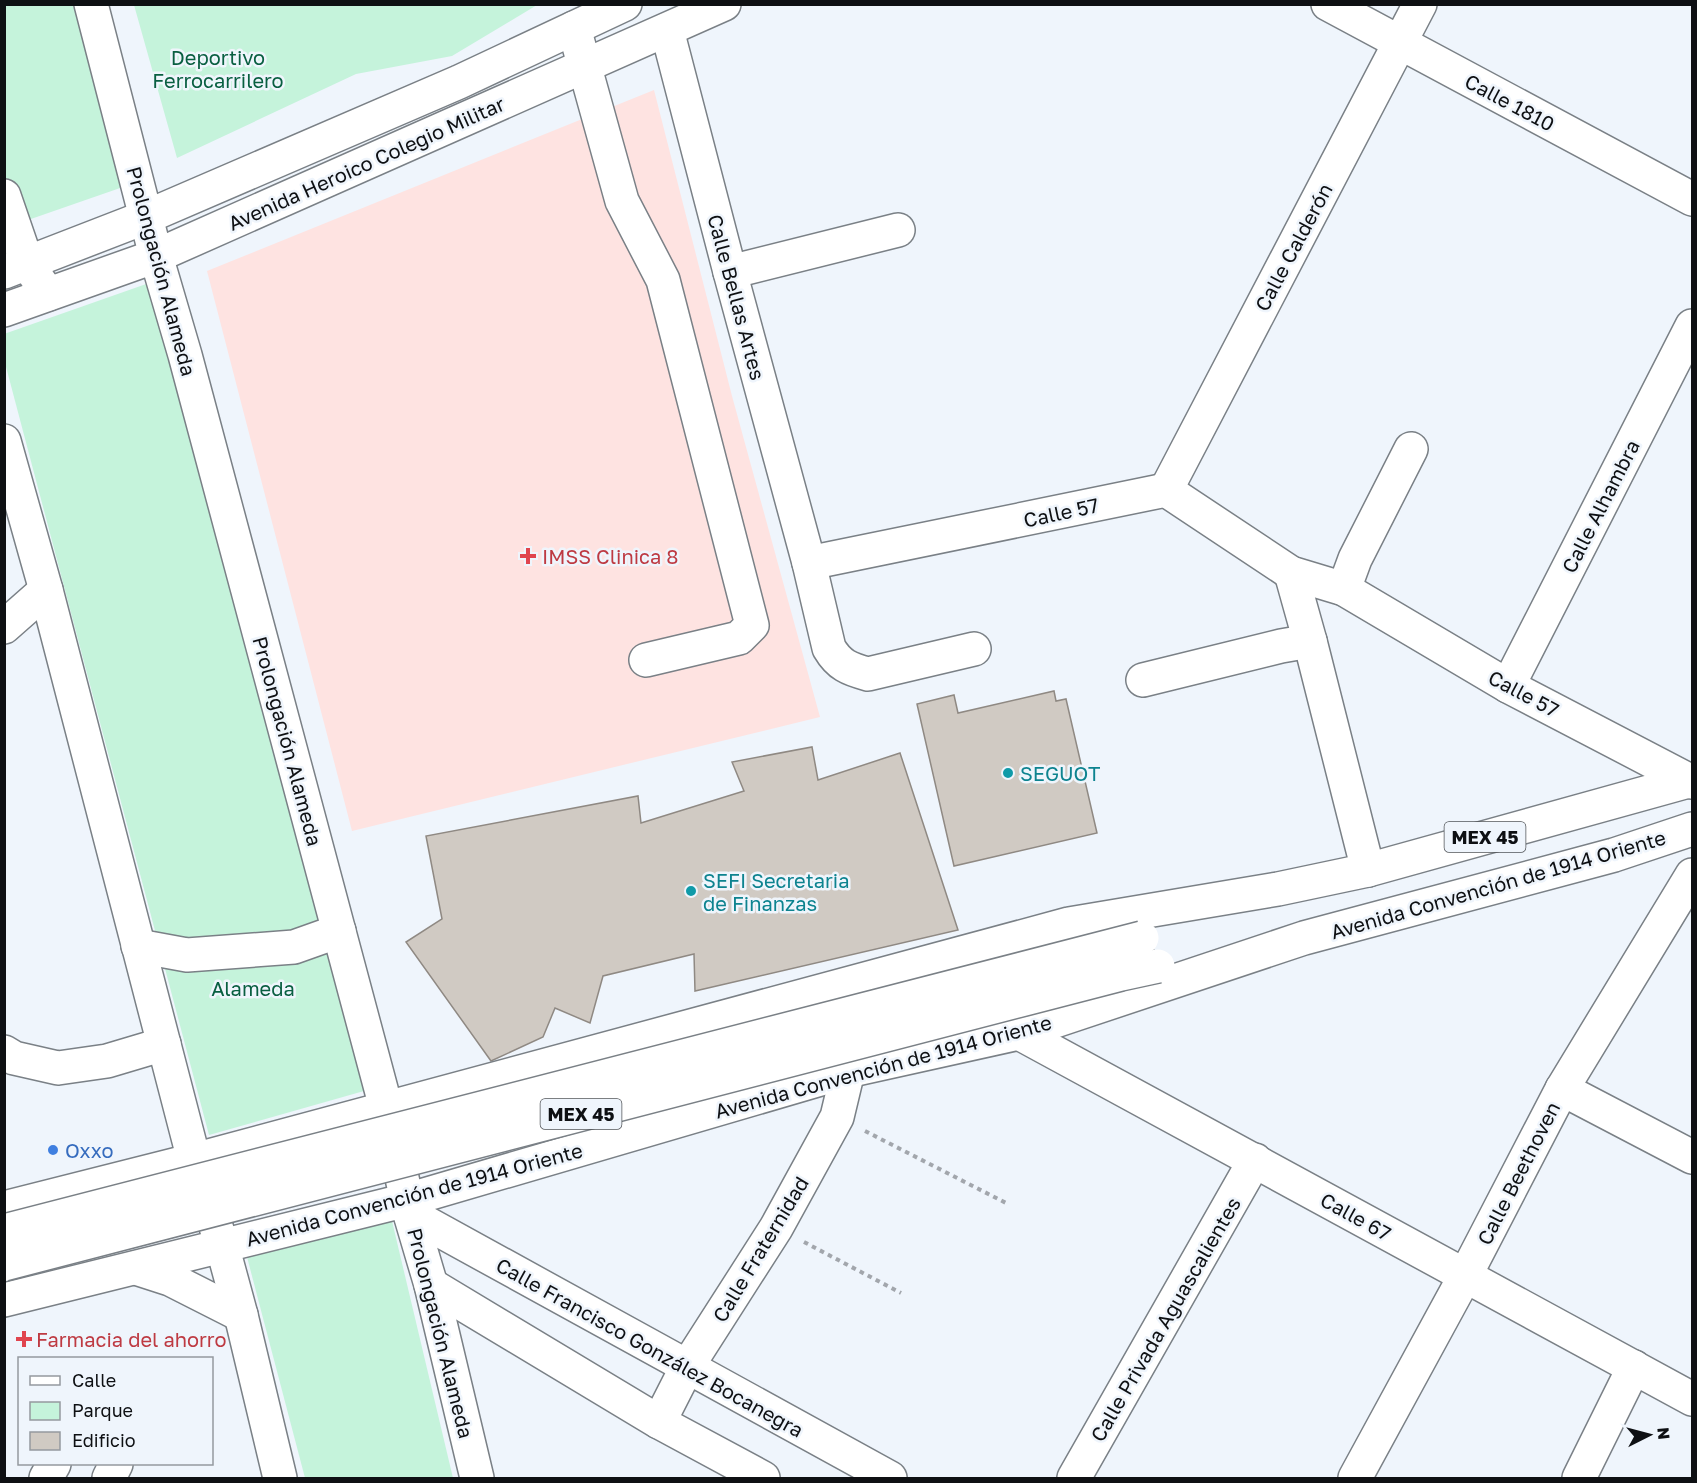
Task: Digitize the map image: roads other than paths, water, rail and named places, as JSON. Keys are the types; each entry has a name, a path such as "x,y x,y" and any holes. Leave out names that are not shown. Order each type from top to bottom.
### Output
{"main road":[{"name":"Prolongación Alameda","path":"91,4 156,256 185,356 387,1108 409,1207 431,1285 477,1479"},
{"name":"Avenida Heroico Colegio Militar","path":"16,268 146,217 459,82 625,4"},
{"name":"Avenida Heroico Colegio Militar","path":"4,310 156,256 724,4"},
{"name":"Calle 1810","path":"1328,4 1692,199"},
{"name":"Calle Calderón","path":"1166,490 1420,4"},
{"path":"574,28 622,201 663,280 752,625 739,638 646,660"},
{"name":"Calle Bellas Artes","path":"668,30 730,272 809,563 829,648 836,659 852,670 868,674 974,649"},
{"path":"4,196 16,268 48,294"},
{"path":"730,272 898,230"},
{"name":"Calle Alhambra","path":"1508,686 1692,326"},
{"path":"4,441 46,590 194,1160 222,1245 241,1315 280,1479"},
{"path":"1344,589 1355,559 1411,449"},
{"name":"Calle 57","path":"809,563 1166,490 1291,573 1344,589 1508,686 1692,781"},
{"path":"1291,573 1311,641 1368,870"},
{"path":"4,627 46,590"},
{"path":"1143,680 1281,646 1311,641"},
{"name":"MEX 45","path":"4,1231 1142,938 1278,889 1368,870 1692,781"},
{"name":"Avenida Convención de 1914 Oriente","path":"4,1300 222,1245 409,1207 552,1158 848,1071 1019,1033 1304,938 1614,855 1692,829"},
{"name":"Calle Beethoven","path":"1355,1479 1465,1276 1562,1089 1692,875"},
{"path":"4,1208 194,1160 1069,924 1278,889"},
{"path":"138,946 187,955 282,948 294,947 339,931"},
{"name":"Avenida Convención de 1914 Oriente","path":"4,1264 1121,974 1304,938"},
{"name":"Calle 67","path":"1019,1033 1692,1399"},
{"path":"4,1052 14,1058 58,1068 106,1061 164,1044"},
{"path":"543,1066 532,1074 527,1107 529,1121 540,1149 552,1158"},
{"name":"Calle Fraternidad","path":"659,1422 687,1367 776,1228 837,1116 848,1071"},
{"path":"1562,1089 1692,1157"},
{"name":"Calle Privada Aguascalientes","path":"1074,1479 1255,1160"},
{"path":"46,1198 58,1206 76,1233 77,1263 73,1284"},
{"name":"Calle Francisco González Bocanegra","path":"409,1207 687,1367 890,1479"},
{"path":"136,1268 170,1279 241,1315"},
{"path":"431,1285 659,1422 763,1479"},
{"path":"1579,1479 1634,1367"},
{"path":"46,1479 53,1465"},
{"path":"109,1479 116,1465"}],"place":[{"name":"IMSS Clinica 8","path":"528,556"},
{"name":"SEGUOT","path":"1008,773"},
{"name":"SEFI Secretaria de Finanzas","path":"691,891"},
{"name":"Oxxo","path":"53,1150"},
{"name":"Farmacia del ahorro","path":"24,1339"}],"park label":[{"name":"Deportivo Ferrocarrilero","path":"218,68"},
{"name":"Alameda","path":"253,988"}]}
